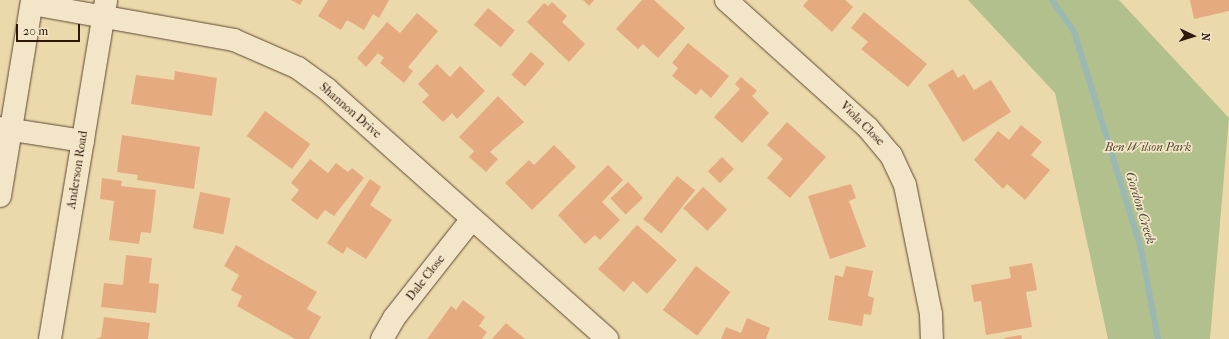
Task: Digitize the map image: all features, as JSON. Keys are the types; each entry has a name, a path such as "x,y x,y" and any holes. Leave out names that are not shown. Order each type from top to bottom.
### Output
{"street":[{"name":"Viola Close","path":"726,0 868,128 891,155 905,185 931,314 932,339"},
{"name":"Shannon Drive","path":"32,2 105,8 234,40 298,68 328,90 607,339"},
{"path":"0,196 5,129 32,2"},
{"name":"Anderson Road","path":"50,339 105,8"},
{"path":"5,129 83,141"},
{"name":"Dale Close","path":"382,339 394,318 472,219"}],"green space":[{"name":"Ben Wilson Park","path":"968,0 1119,0 1229,118 1210,339 1108,339 1055,93"}],"building":[{"path":"291,0 303,0 300,5"},
{"path":"328,0 389,0 379,18 373,14 364,30 347,20 341,30 318,16"},
{"path":"583,0 594,0 589,6"},
{"path":"642,0 654,0 685,28 658,58 643,44 638,49 616,29"},
{"path":"808,0 845,0 853,7 832,32 803,6"},
{"path":"1190,0 1229,0 1229,11 1194,19"},
{"path":"552,2 567,16 562,22 585,44 569,62 527,22 544,3 548,6"},
{"path":"488,8 515,30 501,47 474,25"},
{"path":"864,12 927,64 908,87 861,49 868,42 851,28"},
{"path":"417,13 438,31 408,67 413,71 404,83 380,63 384,58 378,53 366,67 357,58 387,22 400,33"},
{"path":"688,43 729,76 711,98 701,89 696,95 672,76 678,68 672,63"},
{"path":"531,52 545,64 525,86 511,75"},
{"path":"437,64 450,77 460,66 485,91 457,119 452,113 443,122 422,102 429,95 418,84"},
{"path":"953,69 958,78 964,74 974,90 991,80 1011,112 963,142 928,85"},
{"path":"175,71 217,78 212,116 131,104 136,75 174,80"},
{"path":"741,77 757,91 752,96 769,113 742,143 714,117 740,89 735,84"},
{"path":"498,96 524,122 490,152 498,159 486,172 469,157 474,151 459,137"},
{"path":"265,111 310,144 292,169 247,136"},
{"path":"787,122 826,157 790,198 767,178 783,159 767,145"},
{"path":"1021,125 1042,142 1031,155 1050,170 1025,200 1007,184 1003,189 974,160 998,131 1009,140"},
{"path":"122,135 200,147 194,189 137,180 138,175 117,172"},
{"path":"554,145 576,167 532,210 505,183 529,160 534,165"},
{"path":"722,157 734,169 720,183 708,171"},
{"path":"310,159 328,173 336,163 348,172 352,168 364,178 334,216 325,210 317,220 291,200 299,190 291,183"},
{"path":"608,165 623,180 602,202 620,220 600,240 595,235 585,244 558,215"},
{"path":"677,176 695,190 661,234 643,219"},
{"path":"102,178 122,181 121,186 156,190 151,233 141,232 139,244 109,240 114,201 100,199"},
{"path":"370,179 381,187 370,205 392,220 366,259 347,247 343,254 327,243"},
{"path":"628,182 643,198 625,214 610,198"},
{"path":"851,184 856,198 849,201 866,247 830,259 808,196"},
{"path":"703,187 727,210 707,231 683,208"},
{"path":"200,192 230,198 223,234 193,228"},
{"path":"637,225 677,260 647,294 633,281 624,292 598,269"},
{"path":"236,245 317,292 307,309 321,317 309,339 295,339 237,306 242,296 231,290 239,275 224,266"},
{"path":"126,255 152,258 149,283 159,284 156,313 101,307 104,283 123,285"},
{"path":"1032,263 1037,290 1026,292 1032,327 986,335 981,301 974,302 971,285 1011,278 1009,267"},
{"path":"696,266 730,292 697,336 663,310"},
{"path":"846,266 873,271 868,296 874,298 871,315 864,314 862,326 828,320 835,275 843,277"},
{"path":"463,300 485,317 479,326 487,332 482,339 427,339 451,306 456,310"},
{"path":"104,317 150,323 148,339 96,339 101,337"},
{"path":"747,318 770,328 766,339 721,339 726,327 741,333"},
{"path":"506,323 525,339 492,339"},
{"path":"1021,335 1022,339 1004,338"}],"waterway":[{"name":"Gordon Creek","path":"1052,0 1074,31 1141,249 1158,339"}]}
